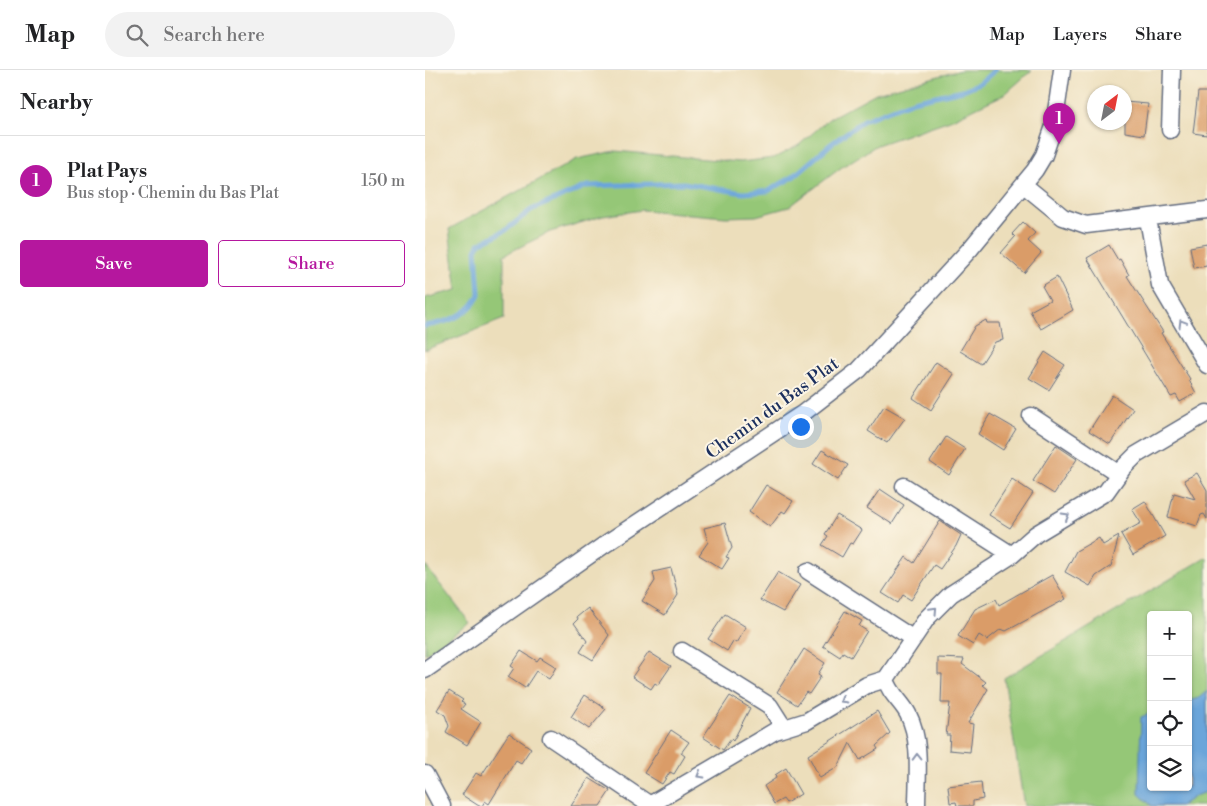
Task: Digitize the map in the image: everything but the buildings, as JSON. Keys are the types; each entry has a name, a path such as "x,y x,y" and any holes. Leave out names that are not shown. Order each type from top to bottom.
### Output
{"street":[{"name":"Chemin du Bas Plat","path":"425,670 841,386 922,302 1024,185 1044,155 1050,139 1058,109 1062,70"},
{"path":"1170,130 1172,70"},
{"path":"1024,185 1063,217 1074,223 1099,225 1207,210"},
{"path":"1149,219 1160,285 1207,365"},
{"path":"917,806 917,750 913,727 909,716 888,685 887,679 912,638 927,618 951,594 1013,555 1036,534 1107,492 1119,474 1136,456 1207,413"},
{"path":"1031,416 1119,474"},
{"path":"904,486 1013,555"},
{"path":"808,571 912,638"},
{"path":"683,652 770,706 784,728"},
{"path":"551,738 649,805 775,731 807,721 867,685 887,679"},
{"path":"425,774 442,806"}],"green space":[{"path":"961,70 1032,70 1005,94 950,120 877,145 842,167 789,207 756,216 726,217 642,210 603,216 550,232 504,255 504,319 425,350 425,298 457,290 449,229 577,159 615,151 740,162 774,158 799,145 830,118 876,93"},
{"path":"1207,557 1207,806 1024,806 1004,678"},
{"path":"425,565 470,623 425,654"}],"water":[{"path":"1207,691 1207,792 1197,795 1180,806 1152,806 1139,794 1141,717 1147,715 1147,791 1192,791 1192,700 1199,698"}],"waterway":[{"path":"425,326 449,320 464,313 470,307 479,294 476,250 479,244 506,230 531,210 587,186 684,183 743,193 768,191 793,177 831,144 864,120 913,101 963,90 980,83 995,70"}],"place":[{"name":"Plat Pays","path":"1059,144"}]}
